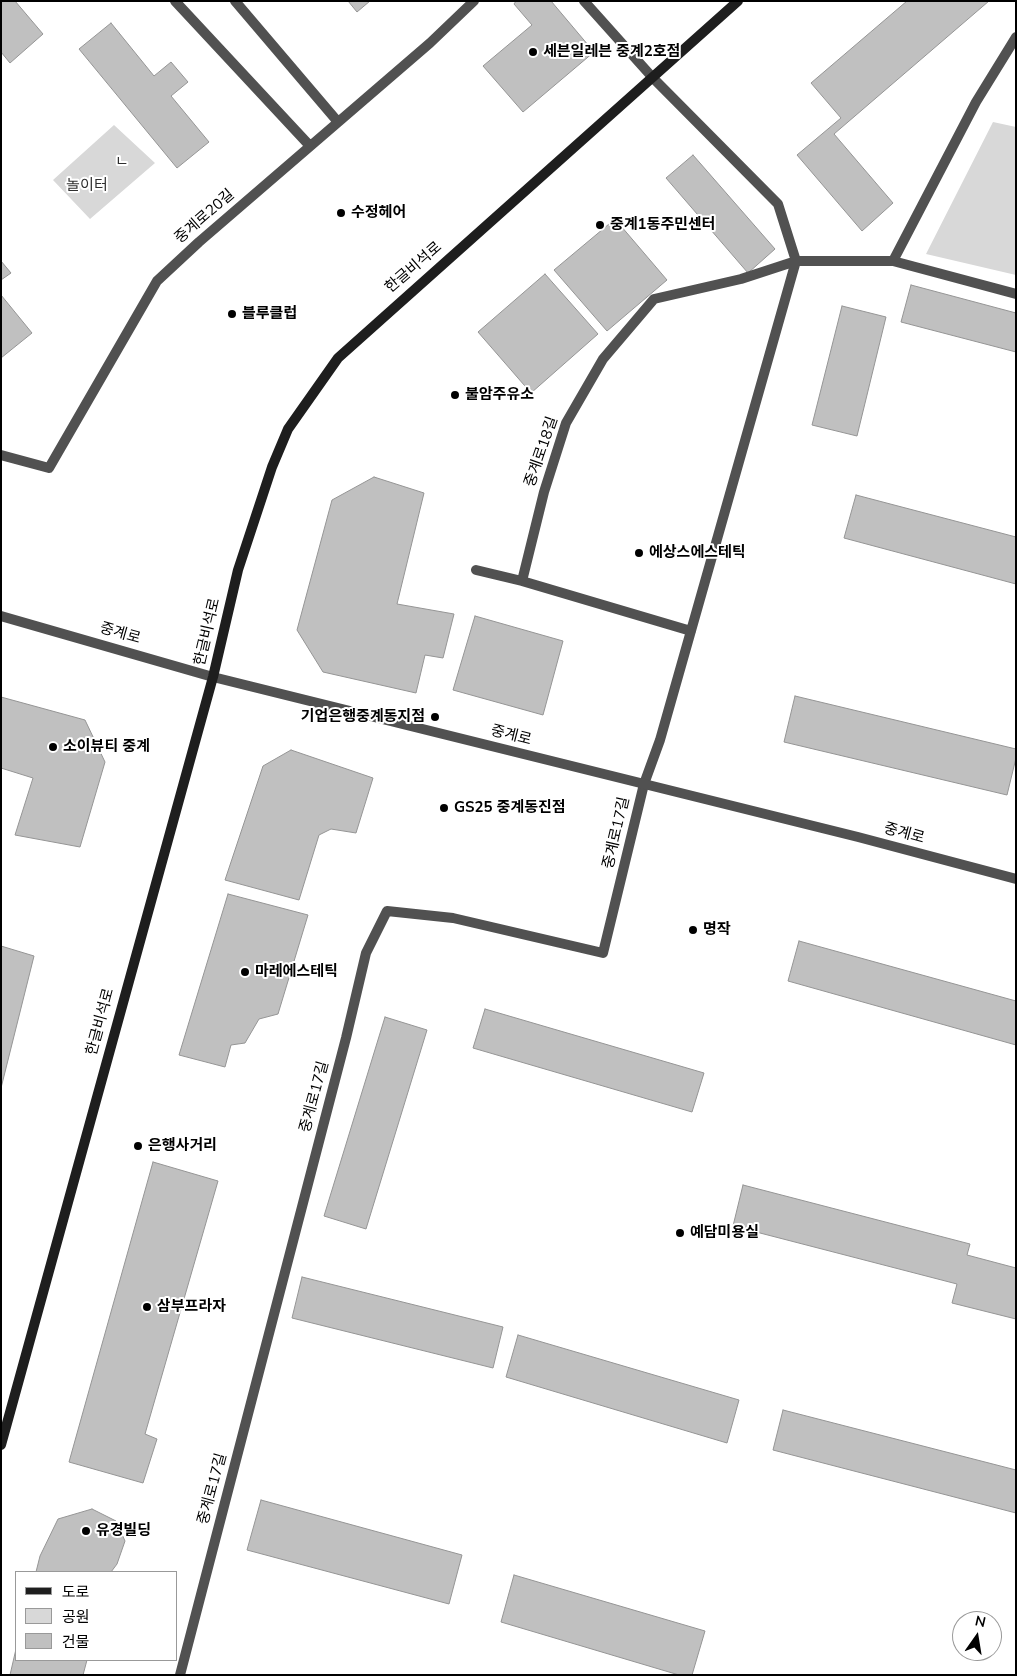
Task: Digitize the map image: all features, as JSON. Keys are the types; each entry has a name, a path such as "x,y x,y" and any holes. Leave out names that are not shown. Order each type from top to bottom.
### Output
{"main road":[{"name":"한글비석로","path":"1,1445 213,677 238,570 272,467 288,429 322,377 338,358 389,310 738,1"}],"street":[{"path":"175,1 310,146"},
{"path":"235,1 338,122"},
{"name":"중계로20길","path":"1,456 49,468 157,281 474,1"},
{"path":"584,1 653,78 778,204 796,261 660,740 644,784"},
{"path":"893,261 976,102 1016,37"},
{"name":"중계로18길","path":"522,581 544,492 566,423 603,359 654,299 741,279 796,261 893,261 1016,294"},
{"path":"476,570 522,581 691,631"},
{"name":"중계로","path":"1,616 213,677 644,784 1016,880"},
{"name":"중계로17길","path":"180,1675 346,1038 366,952 388,910 452,918 604,953 644,784"}],"green space":[{"path":"993,122 1016,127 1016,275 926,254"},
{"path":"114,125 155,163 90,219 53,180"}],"building":[{"path":"1,1 15,1 43,34 10,63 1,52"},
{"path":"348,1 370,1 357,12"},
{"path":"516,1 551,1 594,52 523,112 483,66 532,25 514,4"},
{"path":"907,1 989,1 834,134 893,203 862,231 797,155 841,118 811,83"},
{"path":"111,23 154,76 171,62 188,82 171,96 209,142 177,168 79,49"},
{"path":"693,155 775,249 748,273 666,178"},
{"path":"615,219 667,280 607,331 554,270"},
{"path":"1,261 11,273 1,280"},
{"path":"545,274 598,334 531,393 478,332"},
{"path":"911,285 1016,313 1016,352 901,322"},
{"path":"1,295 32,333 1,358"},
{"path":"842,306 886,317 857,436 812,425"},
{"path":"374,477 424,493 397,604 454,614 443,658 425,655 416,693 323,672 297,630 332,500"},
{"path":"856,495 1016,537 1016,584 844,538"},
{"path":"475,616 563,641 543,715 453,690"},
{"path":"795,696 1016,749 1016,758 1007,795 784,742"},
{"path":"1,697 85,720 105,762 80,847 15,835 33,778 1,768"},
{"path":"291,750 373,778 356,833 331,829 319,835 299,900 225,880 263,766"},
{"path":"228,894 308,915 278,1014 259,1019 245,1043 231,1045 225,1067 179,1055"},
{"path":"799,941 1016,1001 1016,1045 788,981"},
{"path":"1,946 34,956 1,1088"},
{"path":"485,1009 704,1073 692,1112 473,1048"},
{"path":"385,1017 427,1030 366,1229 324,1216"},
{"name":"삼부프라자","path":"153,1162 218,1181 145,1434 157,1439 143,1483 69,1462"},
{"path":"743,1185 970,1244 967,1255 1016,1268 1016,1319 952,1303 957,1284 733,1226"},
{"path":"302,1277 503,1327 493,1368 292,1318"},
{"path":"518,1335 739,1400 727,1443 506,1377"},
{"path":"783,1410 1016,1470 1016,1513 773,1450"},
{"path":"261,1500 462,1555 449,1604 247,1550"},
{"name":"유경빌딩","path":"92,1509 116,1521 125,1541 117,1564 112,1571 36,1571 40,1556 58,1519"},
{"path":"514,1575 705,1631 692,1675 679,1675 501,1622"},
{"path":"15,1653 15,1661 87,1661 83,1675 10,1675"}],"place":[{"name":"세븐일레븐 중계2호점","path":"533,52"},
{"name":"수정헤어","path":"341,213"},
{"name":"중계1동주민센터","path":"600,225"},
{"name":"블루클럽","path":"232,314"},
{"name":"불암주유소","path":"455,395"},
{"name":"에상스에스테틱","path":"639,553"},
{"name":"기업은행중계동지점","path":"435,717"},
{"name":"소이뷰티 중계","path":"53,747"},
{"name":"GS25 중계동진점","path":"444,808"},
{"name":"명작","path":"693,930"},
{"name":"마레에스테틱","path":"245,972"},
{"name":"은행사거리","path":"138,1146"},
{"name":"예담미용실","path":"680,1233"},
{"name":"삼부프라자","path":"147,1307"},
{"name":"유경빌딩","path":"86,1531"}],"park label":[{"name":"ㄴ","path":"122,162"},
{"name":"놀이터","path":"87,186"}]}
